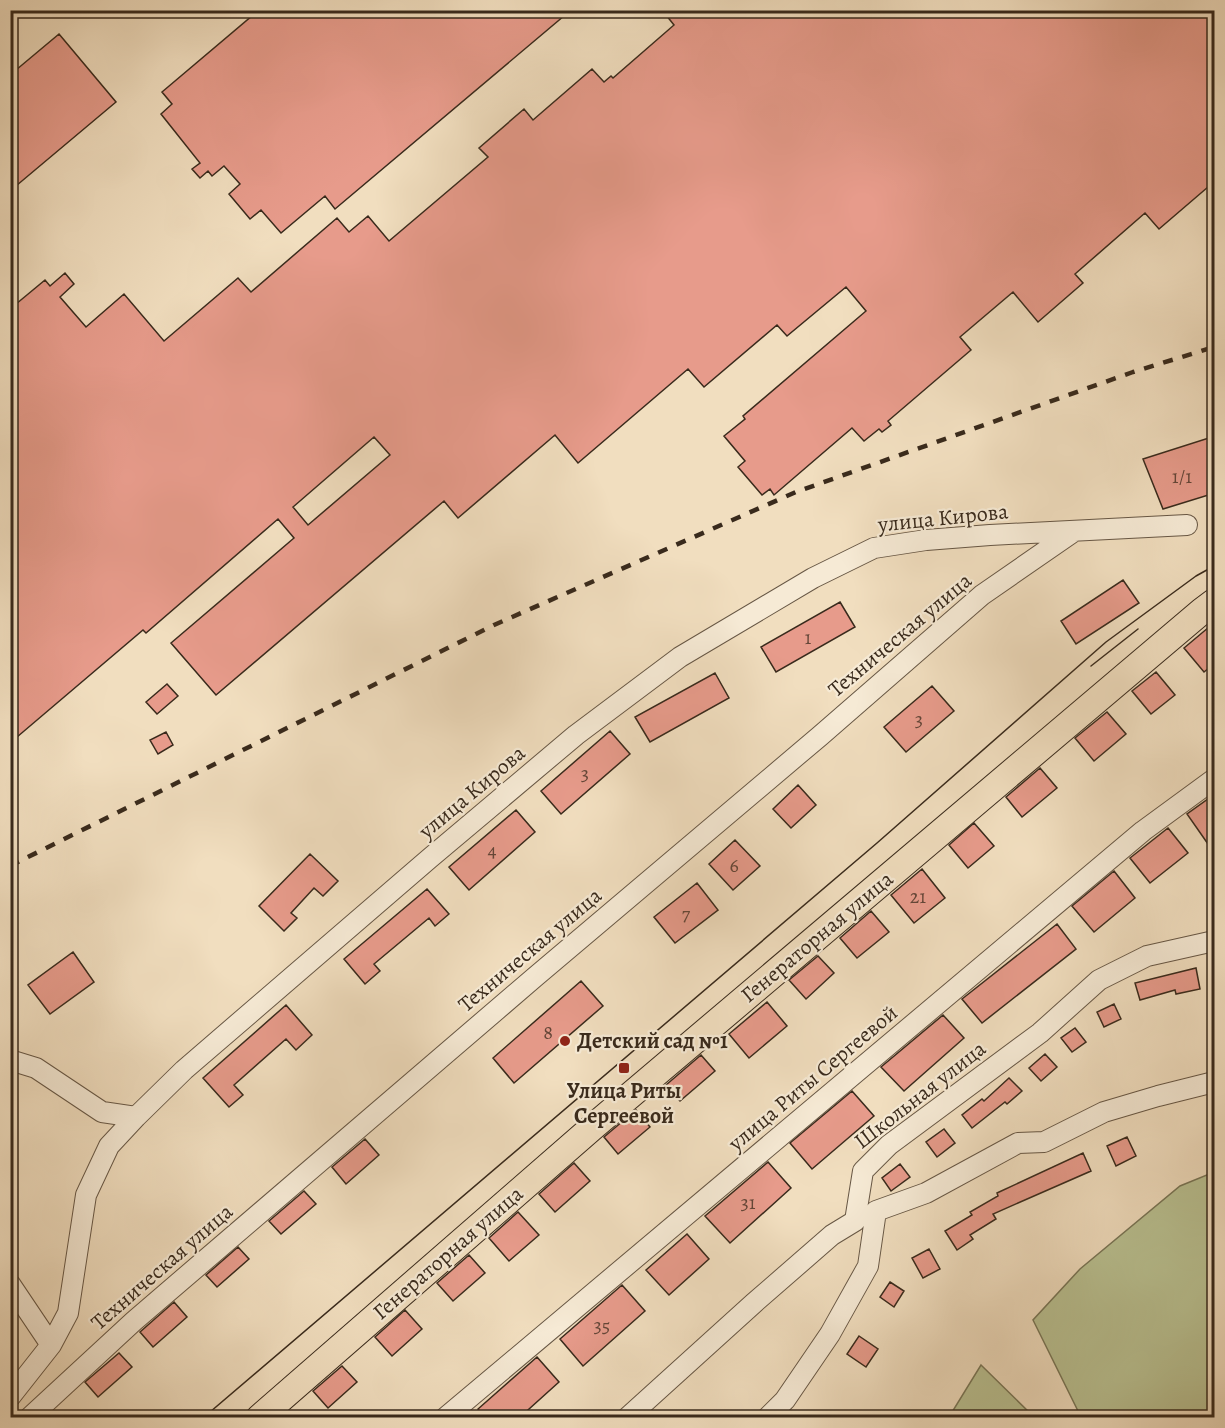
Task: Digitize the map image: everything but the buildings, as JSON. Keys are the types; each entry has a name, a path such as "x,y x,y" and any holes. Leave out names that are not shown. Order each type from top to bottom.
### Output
{"main road":[{"name":"Генераторная улица","path":"259,1418 594,1126 1184,626 1215,603"}],"street":[{"name":"улица Кирова","path":"10,1397 51,1345 68,1313 86,1194 109,1146 184,1070 439,851 576,735 680,657 813,578 874,548 936,539 990,535 1187,525"},
{"name":"Техническая улица","path":"29,1418 134,1321 982,595 1073,532"},
{"name":"улица Риты Сергеевой","path":"445,1418 1143,831 1215,779"},
{"name":"Школьная улица","path":"855,1221 863,1171 889,1144 1040,1033 1099,980 1147,956 1215,941"},
{"path":"10,1060 36,1068 102,1112 136,1117"},
{"path":"627,1418 754,1303 832,1236 855,1221 926,1193 1018,1143 1044,1142 1104,1112 1215,1082"},
{"path":"767,1418 785,1400 830,1334 868,1266 876,1211"},
{"path":"10,1284 51,1345"}],"green space":[{"path":"1214,1172 1214,1417 1081,1417 1033,1320 1080,1269 1180,1186"},
{"path":"981,1365 1034,1417 949,1417"}],"tram line":[{"path":"203,1418 877,843 1106,642 1196,576 1214,566"},
{"path":"1091,666 1138,629"}],"railway":[{"path":"10,866 494,625 796,492 1133,372 1214,347"}],"place":[{"name":"Детский сад №1","path":"565,1041"},
{"name":"Улица Риты Сергеевой","path":"624,1068"}]}
